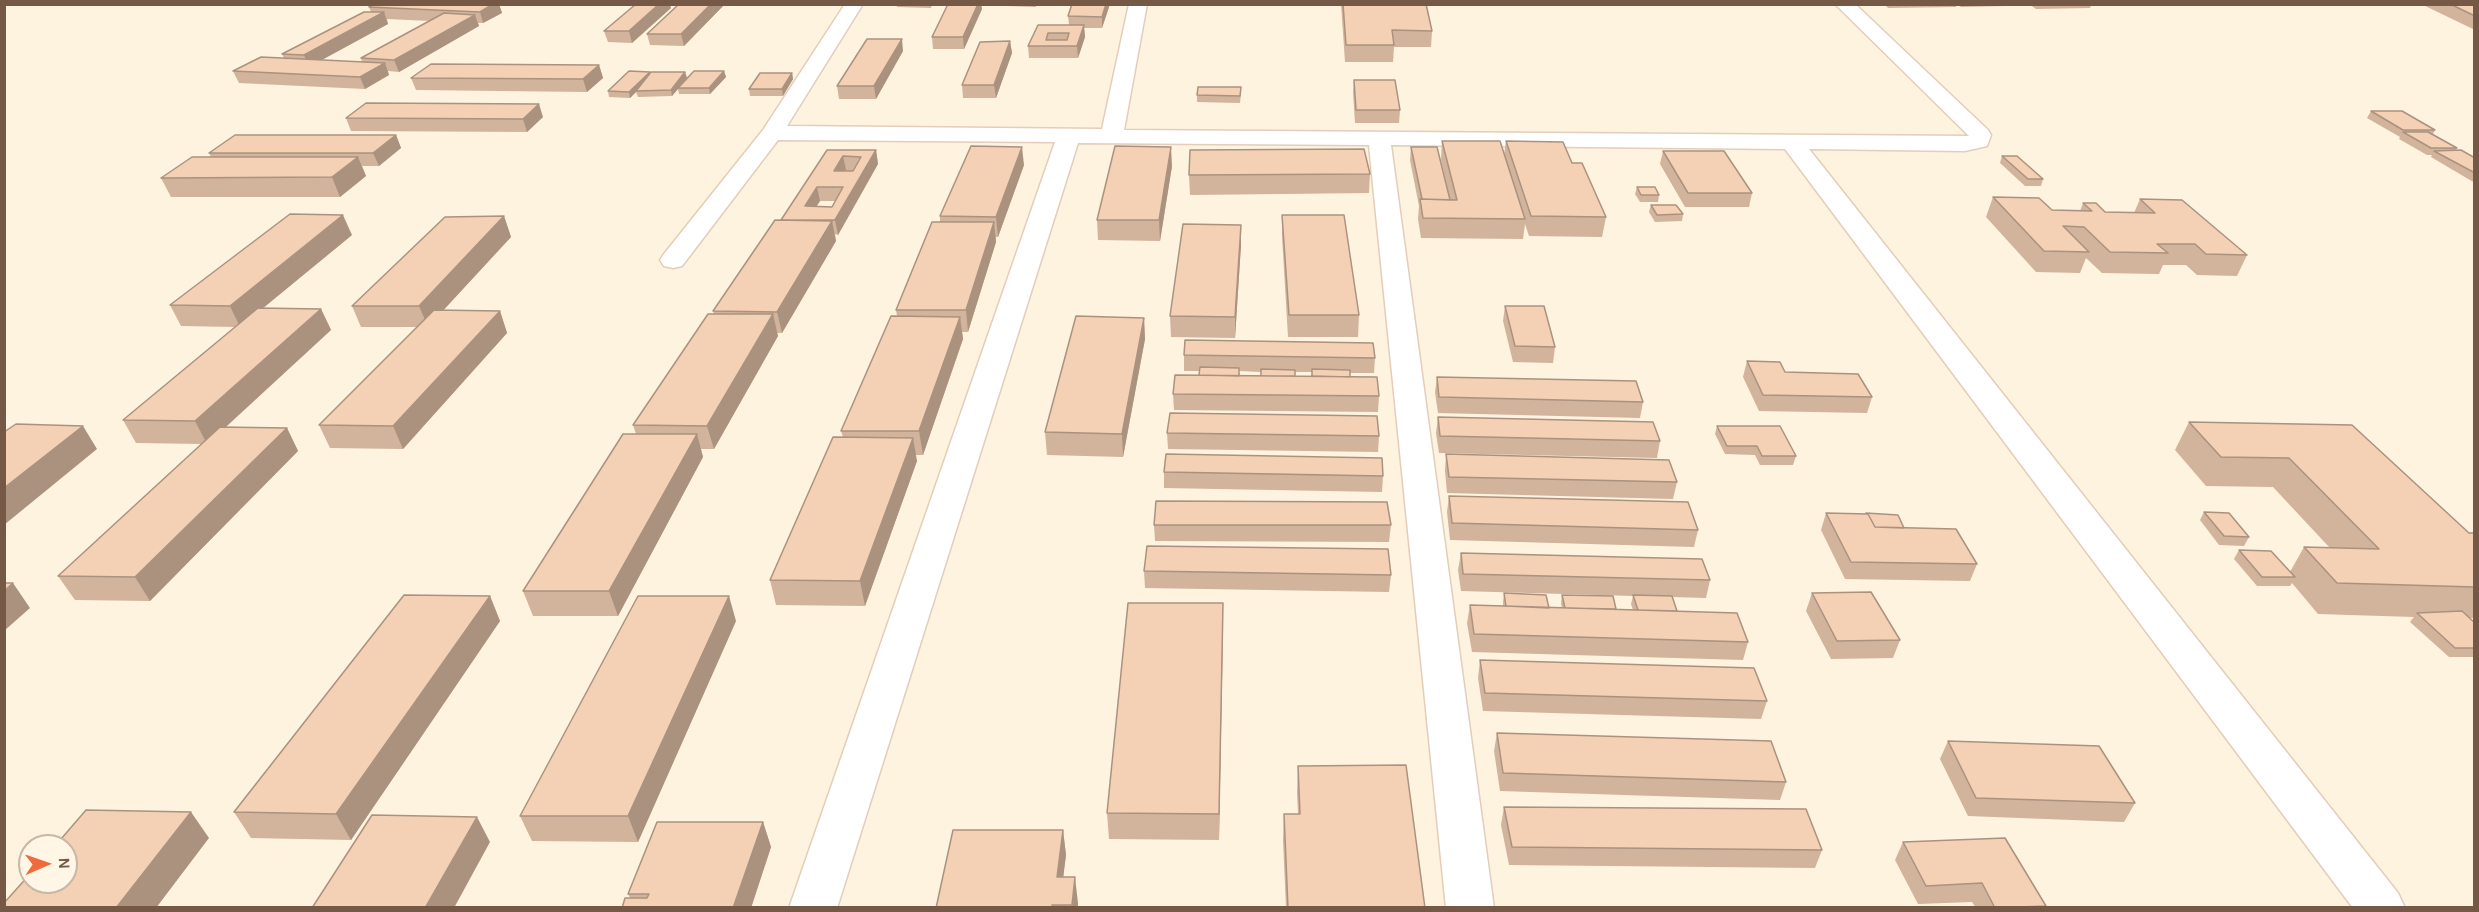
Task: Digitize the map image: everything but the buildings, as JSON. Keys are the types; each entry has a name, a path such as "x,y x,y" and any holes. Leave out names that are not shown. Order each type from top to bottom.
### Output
{"street":[{"path":"673,260 772,133 854,4"},
{"path":"1112,134 1138,4"},
{"path":"772,133 1112,134 1965,144 1979,141 1980,135 1844,4"},
{"path":"813,908 1069,135"},
{"path":"1379,138 1470,908"},
{"path":"1791,142 2381,908"}]}
